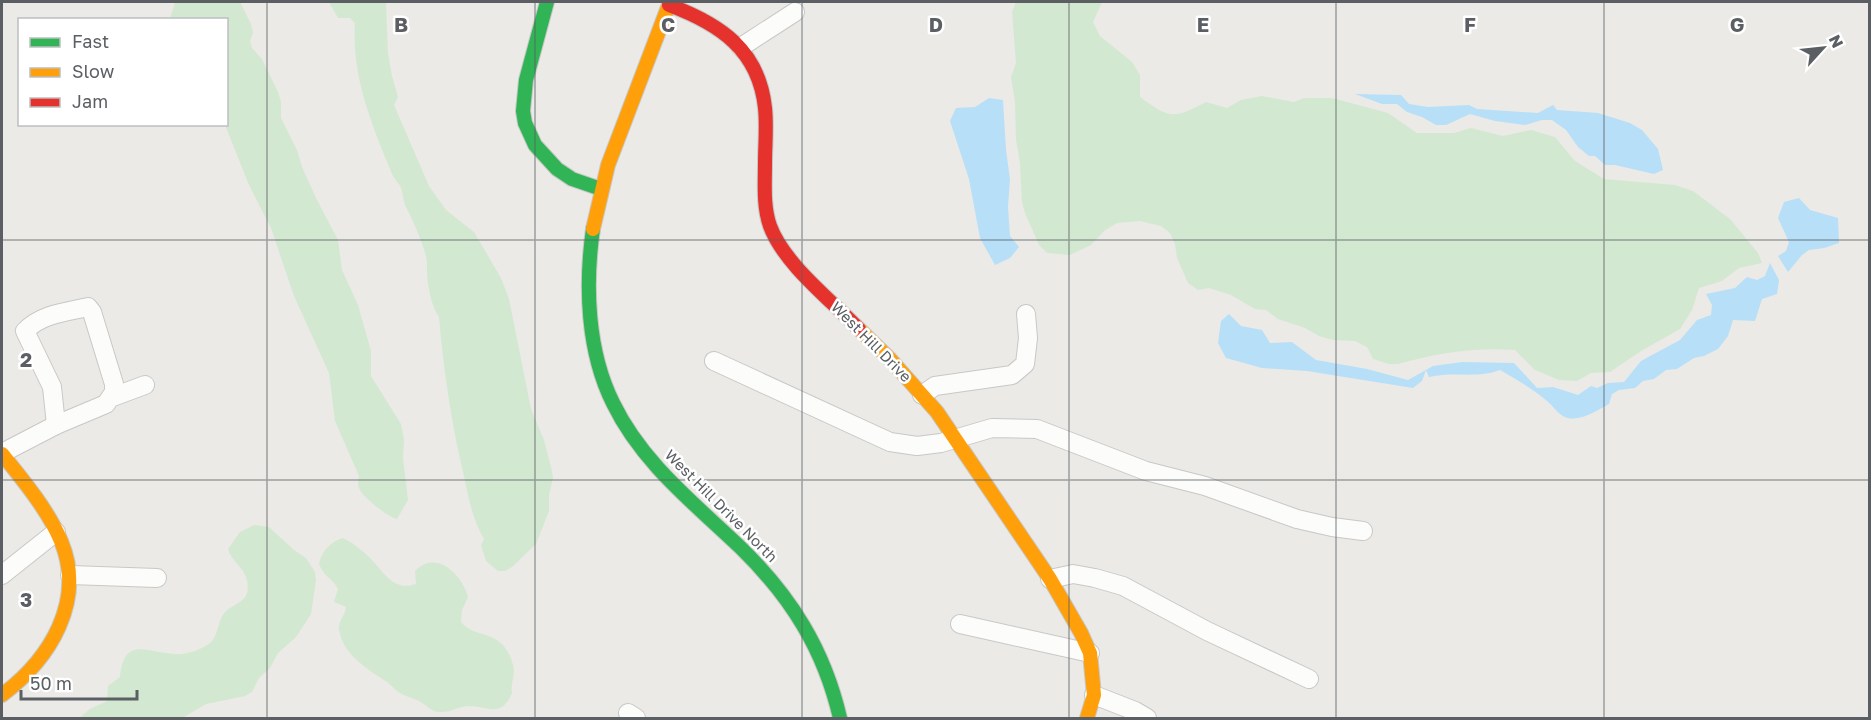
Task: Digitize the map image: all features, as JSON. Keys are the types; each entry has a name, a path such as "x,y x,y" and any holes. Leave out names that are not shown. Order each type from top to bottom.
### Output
{"street":[{"path":"547,2 526,86 525,122 534,142 548,161 565,175 601,189"},
{"name":"West Hill Drive North","path":"669,3 601,189 589,251 588,297 596,352 610,397 660,472 749,555 793,606 813,639 830,680 840,718"},
{"name":"West Hill Drive","path":"669,3 722,30 741,47 749,58 758,77 765,107 765,202 776,240 789,259 922,394 956,438 1050,579 1090,653 1094,695 1087,718"},
{"path":"741,47 795,12"},
{"path":"2,694 10,689 43,655 64,618 70,575 62,541 33,493 2,454 56,425 106,404 114,392 114,384 92,312 88,307 45,317 25,331 51,387 56,425"},
{"path":"922,394 935,386 1012,375 1025,364 1028,338 1026,315"},
{"path":"714,361 890,441 917,446 941,443 992,428 1037,429 1146,471 1205,486 1298,519 1363,531"},
{"path":"110,398 145,385"},
{"path":"2,575 56,532"},
{"path":"1050,579 1073,574 1123,586 1247,651 1309,679"},
{"path":"70,575 157,578"},
{"path":"960,624 1090,653"},
{"path":"1094,695 1147,718"}],"green space":[{"path":"175,2 240,2 251,24 252,48 262,59 278,92 281,102 281,118 297,150 316,198 338,240 342,270 358,305 371,351 371,376 401,424 408,500 397,519 377,507 359,488 359,476 335,421 329,373 294,296 271,228 249,185 225,126 228,126 228,18 170,18"},
{"path":"329,2 386,2 388,53 398,97 394,105 429,186 446,210 474,232 501,278 509,299 531,409 544,440 553,478 549,495 549,511 536,544 505,571 498,571 486,561 481,545 484,539 472,511 456,442 439,317 427,280 426,256 405,205 401,188 393,176 378,139 365,101 356,63 355,23 350,18 338,18"},
{"path":"1016,2 1102,2 1093,22 1100,36 1132,62 1140,75 1140,97 1165,113 1179,114 1206,102 1227,108 1241,100 1262,96 1294,102 1304,98 1332,98 1388,113 1417,133 1454,133 1471,128 1503,136 1531,130 1555,137 1575,161 1604,179 1675,185 1693,191 1730,219 1758,253 1762,263 1739,268 1722,281 1699,288 1692,310 1680,329 1610,372 1591,373 1577,381 1559,380 1535,370 1515,350 1485,349 1456,352 1398,364 1373,359 1367,347 1355,341 1333,340 1319,336 1305,328 1278,319 1266,310 1255,309 1231,295 1209,288 1198,290 1188,283 1177,258 1175,244 1170,233 1161,226 1140,221 1117,223 1104,231 1091,245 1070,255 1047,253 1039,245 1022,202 1011,77 1016,63 1012,12"},
{"path":"254,525 269,527 306,558 315,572 316,580 311,614 296,637 278,653 270,668 259,678 252,692 245,696 206,704 182,718 79,718 90,709 107,701 108,686 120,677 122,664 132,651 138,649 184,654 202,648 213,640 223,615 243,600 248,587 245,575 228,549 240,532"},
{"path":"343,538 364,552 390,579 401,585 416,584 415,571 431,563 439,563 454,573 465,588 468,597 462,610 461,622 474,631 496,639 503,645 513,665 512,693 503,706 493,709 465,706 436,712 400,693 350,653 341,638 339,629 346,607 334,602 338,589 319,564 327,548"}],"water":[{"path":"1355,94 1401,95 1409,104 1428,107 1469,105 1477,109 1538,113 1553,105 1557,110 1598,113 1630,123 1642,130 1658,149 1663,170 1654,174 1615,165 1605,165 1595,156 1589,156 1578,147 1566,130 1552,120 1542,120 1525,125 1495,121 1470,114 1446,125 1436,125 1407,112 1397,104 1382,104"},
{"path":"989,98 1003,100 1010,179 1008,207 1010,236 1019,247 1010,258 995,265 980,238 969,179 950,121 956,108 975,107"},
{"path":"1799,198 1810,210 1838,218 1839,243 1809,250 1788,272 1778,256 1786,251 1789,242 1778,218 1784,202"},
{"path":"1770,263 1779,280 1777,294 1762,299 1755,321 1733,320 1728,336 1718,349 1694,358 1677,369 1666,370 1654,379 1643,381 1635,388 1619,390 1612,394 1609,404 1588,415 1576,418 1563,416 1536,392 1500,370 1482,374 1429,377 1426,370 1422,381 1413,388 1307,371 1262,368 1226,358 1218,343 1221,321 1229,314 1241,326 1262,330 1270,343 1292,342 1316,360 1367,369 1408,380 1433,366 1462,362 1514,363 1537,388 1553,387 1578,395 1591,386 1597,388 1608,383 1624,382 1641,361 1680,340 1697,320 1711,315 1712,305 1706,294 1735,288 1747,277 1757,280 1765,276"}],"traffic: fast":[{"path":"547,2 526,80 523,111 525,123 535,145 557,169 572,179 601,189"},
{"path":"593,229 589,272 590,318 598,362 613,403 625,425 654,463 687,498 741,548 790,605 803,625 825,669 840,718"}],"traffic: slow":[{"path":"593,229 608,165 670,2"},
{"path":"859,329 890,359 937,412 1050,579 1090,653 1094,695 1087,718"},
{"path":"2,454 56,529 68,563 69,585 66,607 59,627 48,646 35,664 2,695"}],"traffic: jam":[{"path":"669,5 705,21 720,31 734,42 755,70 765,108 765,195 770,226 797,268 859,329"}]}
